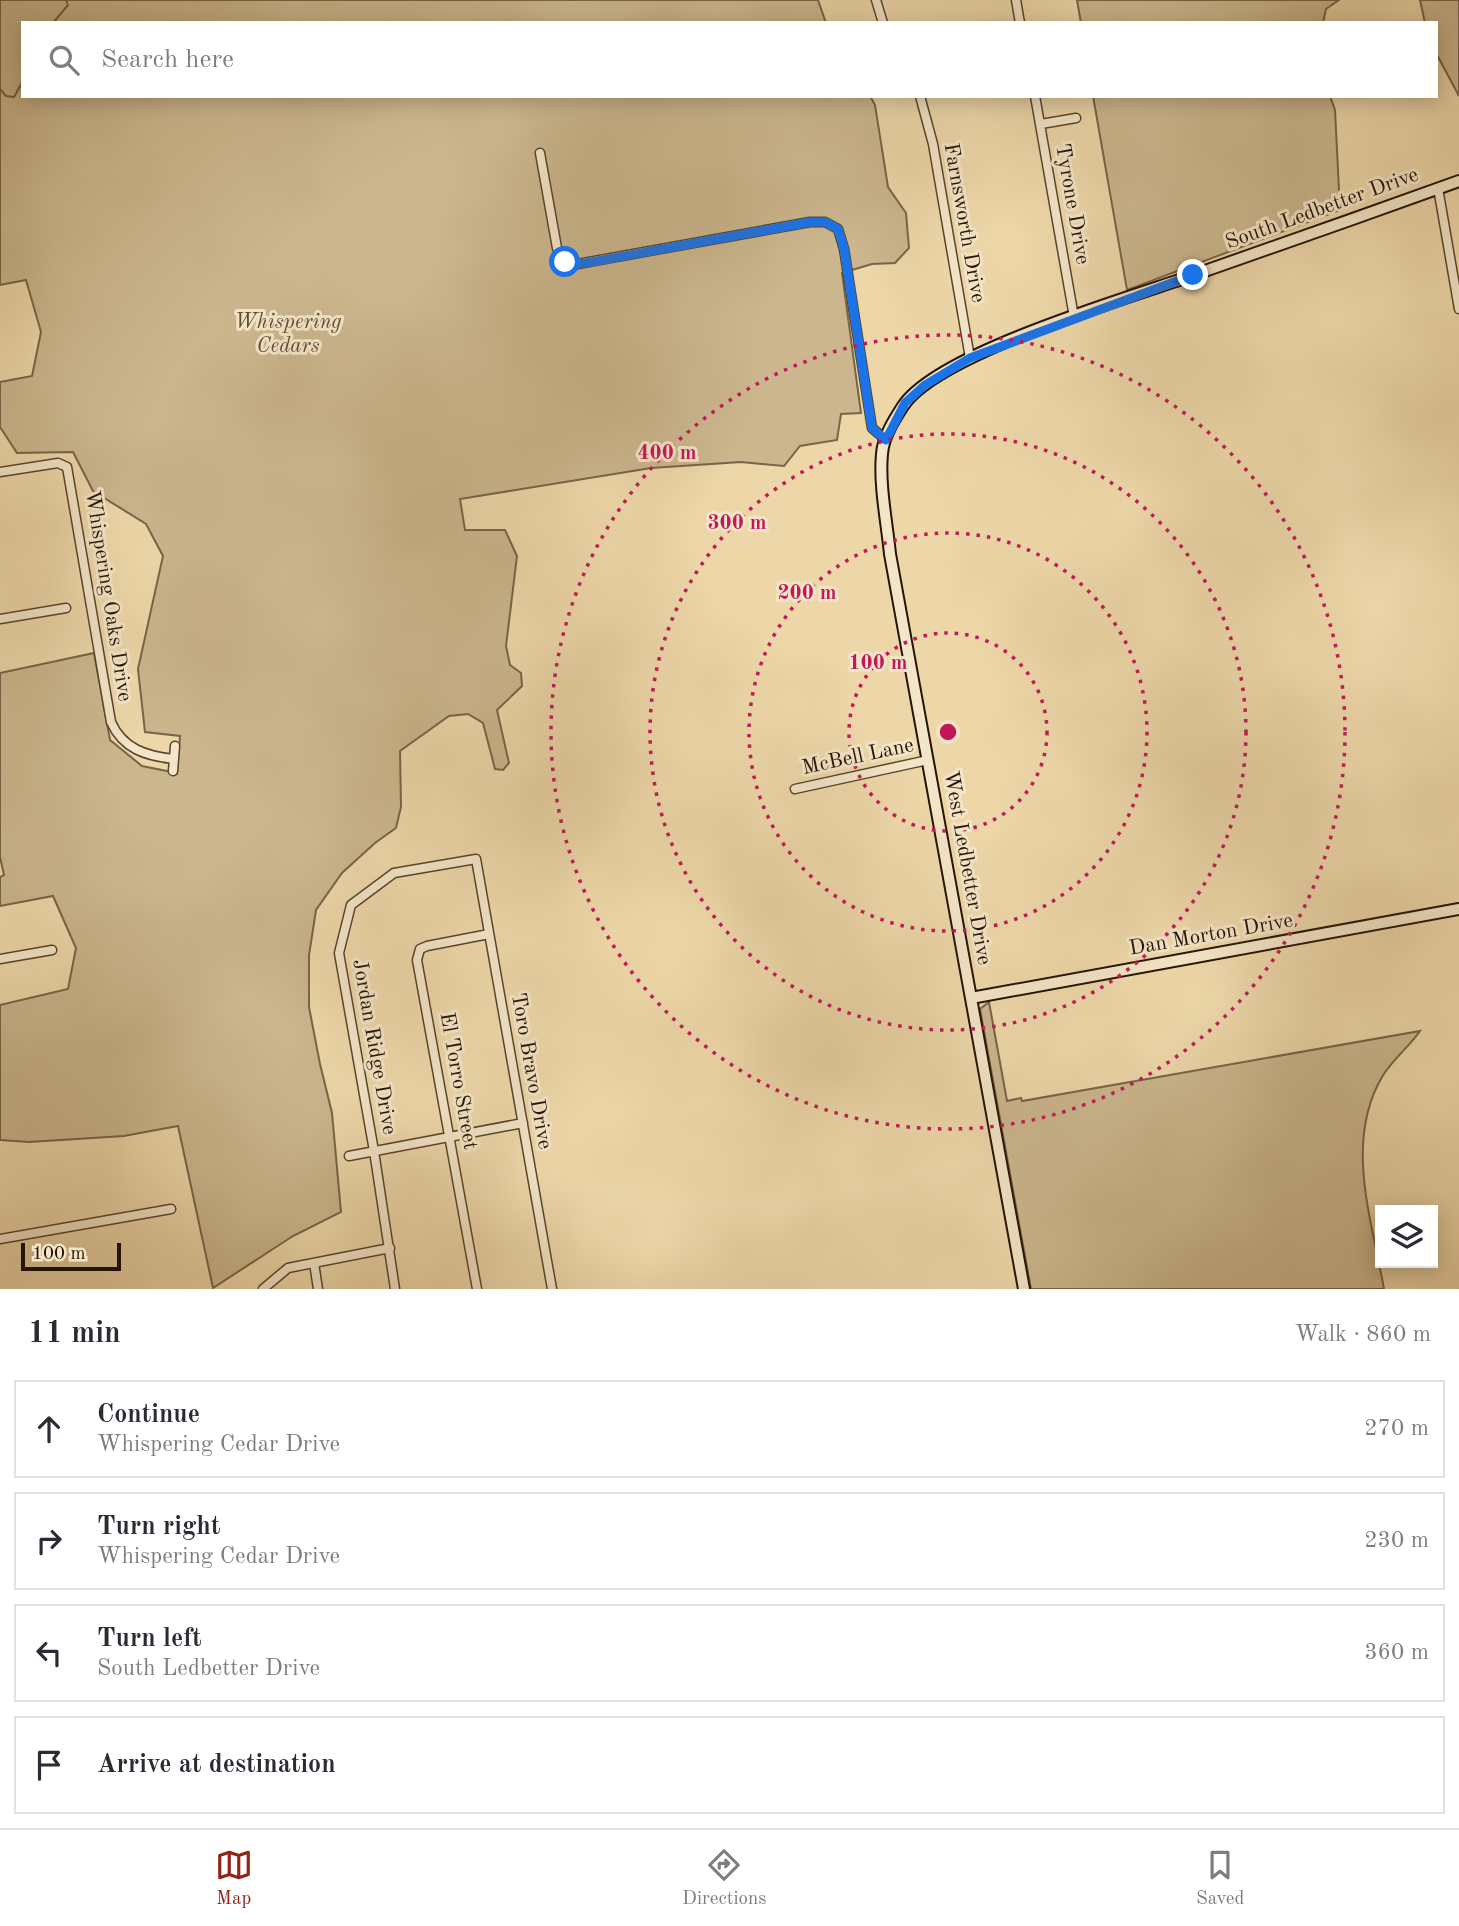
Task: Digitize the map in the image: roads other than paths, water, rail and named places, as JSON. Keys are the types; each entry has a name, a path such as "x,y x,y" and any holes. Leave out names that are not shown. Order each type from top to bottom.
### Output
{"street":[{"path":"876,0 882,21"},
{"path":"1016,0 1020,21"},
{"name":"Farnsworth Drive","path":"921,98 933,144 970,358"},
{"name":"Tyrone Drive","path":"1035,98 1074,317"},
{"path":"1041,124 1076,118"},
{"path":"540,153 557,248 565,262 572,265 810,222 825,222 838,229 844,248 872,428 886,440"},
{"name":"South Ledbetter Drive","path":"882,453 905,403 925,385 970,358 1074,317 1459,181"},
{"path":"1438,188 1459,309"},
{"name":"West Ledbetter Drive","path":"882,453 890,554 1024,1289"},
{"name":"Whispering Oaks Drive","path":"0,472 58,463 67,467 111,722 124,741 137,751 153,757 174,759"},
{"path":"0,619 66,608"},
{"path":"173,771 174,746"},
{"name":"McBell Lane","path":"795,789 928,760"},
{"name":"Toro Bravo Drive","path":"476,859 552,1289"},
{"name":"Jordan Ridge Drive","path":"395,1289 339,953 351,905 394,873 476,859"},
{"name":"Dan Morton Drive","path":"971,998 1459,910"},
{"name":"El Torro Street","path":"478,1289 417,960 420,949 427,946 489,934"},
{"path":"0,959 52,950"},
{"path":"349,1156 523,1124"},
{"path":"0,1239 171,1209"},
{"path":"263,1289 288,1268 390,1248"},
{"path":"314,1263 317,1289"}],"waterway":[{"path":"55,21 68,5 66,0"},
{"path":"0,89 6,96 14,97 21,85"}],"park label":[{"name":"Whispering Cedars","path":"288,334"}]}
